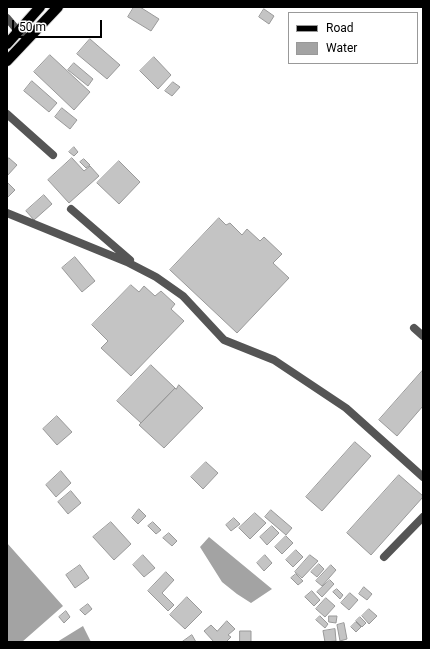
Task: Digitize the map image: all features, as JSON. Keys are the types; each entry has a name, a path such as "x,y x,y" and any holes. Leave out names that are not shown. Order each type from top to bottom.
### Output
{"main road":[{"path":"7,44 40,7"},
{"path":"7,61 58,7"}],"street":[{"path":"7,18 18,31 28,39"},
{"path":"7,114 53,155"},
{"path":"71,210 140,268"},
{"path":"7,213 127,262 156,277 183,296 224,340 274,360 346,408 423,477"},
{"path":"414,328 423,336"},
{"path":"384,558 423,517"}],"water":[{"path":"209,537 272,589 251,603 222,582 200,547"},
{"path":"7,543 63,606 22,642 7,642"},
{"path":"83,626 91,642 57,642"}],"building":[{"path":"134,7 140,7 159,19 151,31 128,17"},
{"path":"264,9 274,16 269,24 259,17"},
{"path":"90,39 120,65 107,79 77,54"},
{"path":"50,55 90,92 74,110 34,72"},
{"path":"154,57 171,75 158,89 140,71"},
{"path":"74,63 93,79 88,86 68,70"},
{"path":"32,81 57,103 49,112 24,91"},
{"path":"173,82 180,87 172,96 165,91"},
{"path":"62,108 77,120 70,129 55,117"},
{"path":"74,147 78,152 74,156 69,152"},
{"path":"9,158 17,165 7,176 7,161"},
{"path":"72,158 84,171 90,166 99,176 69,203 48,180"},
{"path":"84,159 90,165 86,168 80,162"},
{"path":"119,161 140,182 119,204 97,183"},
{"path":"7,182 15,190 7,198"},
{"path":"44,195 52,204 34,220 26,211"},
{"path":"219,218 226,225 230,223 242,235 247,229 260,241 264,237 282,254 273,263 289,278 237,333 170,270"},
{"path":"75,257 95,281 82,292 62,268"},
{"path":"131,285 139,292 144,286 155,296 161,291 175,304 171,309 184,321 131,376 101,348 108,341 92,325"},
{"path":"151,365 175,388 141,423 117,401"},
{"path":"423,370 423,406 397,436 379,420"},
{"path":"179,385 203,408 164,448 139,425"},
{"path":"57,416 72,432 57,445 43,429"},
{"path":"355,442 371,456 322,511 306,497"},
{"path":"206,462 218,473 203,489 191,477"},
{"path":"61,471 71,483 56,497 46,485"},
{"path":"399,475 423,497 371,555 347,533"},
{"path":"71,491 81,503 68,514 58,502"},
{"path":"139,509 146,516 138,524 132,518"},
{"path":"271,510 292,528 286,535 265,517"},
{"path":"255,513 266,523 250,539 239,528"},
{"path":"234,518 240,524 231,531 226,525"},
{"path":"111,522 131,544 114,560 93,537"},
{"path":"153,522 161,530 156,534 148,526"},
{"path":"272,526 279,533 267,545 260,537"},
{"path":"169,533 177,541 172,546 163,538"},
{"path":"286,536 293,543 282,554 275,547"},
{"path":"296,550 303,557 293,567 286,560"},
{"path":"143,555 155,568 144,577 133,565"},
{"path":"265,555 272,563 264,571 257,563"},
{"path":"310,555 318,561 302,578 295,572"},
{"path":"319,564 324,569 317,577 311,572"},
{"path":"80,565 89,578 75,588 66,575"},
{"path":"331,565 336,570 322,586 316,581"},
{"path":"166,572 174,580 162,593 174,605 168,611 148,591"},
{"path":"296,574 303,581 298,585 291,578"},
{"path":"330,580 334,584 322,597 317,592"},
{"path":"364,587 372,594 367,600 359,594"},
{"path":"337,589 343,595 340,599 333,592"},
{"path":"312,591 320,600 314,606 305,597"},
{"path":"350,593 358,600 349,610 341,603"},
{"path":"187,597 202,612 185,629 170,615"},
{"path":"326,598 335,606 325,617 316,609"},
{"path":"88,604 92,609 85,615 80,610"},
{"path":"369,609 377,616 369,624 362,616"},
{"path":"66,611 70,617 64,623 59,617"},
{"path":"320,616 328,624 325,628 316,620"},
{"path":"329,616 337,616 336,623 329,622"},
{"path":"360,617 366,623 362,627 356,621"},
{"path":"227,621 235,629 228,635 231,637 226,642 214,642 204,631 211,625 217,631"},
{"path":"356,622 361,627 356,632 351,627"},
{"path":"344,623 347,639 340,641 337,625"},
{"path":"335,629 336,641 325,642 323,631"},
{"path":"240,631 251,631 251,642 240,642"},
{"path":"192,635 196,642 182,642"}]}
